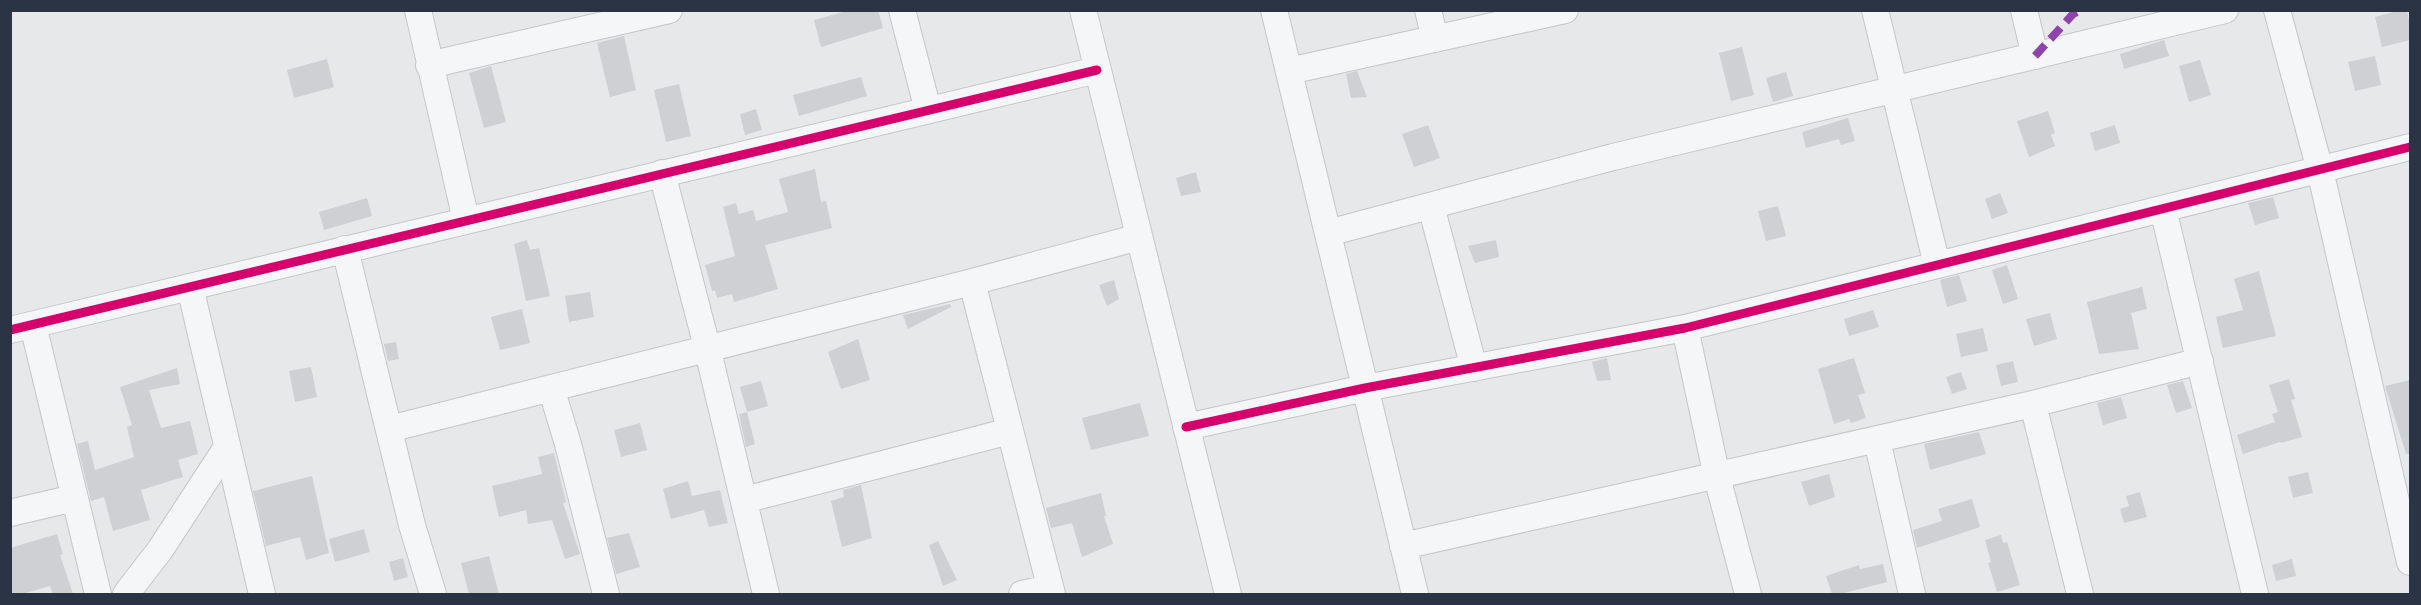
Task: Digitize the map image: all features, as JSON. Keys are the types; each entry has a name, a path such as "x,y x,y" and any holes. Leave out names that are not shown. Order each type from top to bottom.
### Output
{"street":[{"path":"418,10 466,220"},
{"path":"429,65 669,10"},
{"path":"902,10 928,110"},
{"path":"1083,10 1228,594"},
{"path":"1275,10 1415,594"},
{"path":"1428,10 1435,39"},
{"path":"1289,71 1564,10"},
{"path":"1875,10 1938,265"},
{"path":"2024,10 2035,56"},
{"path":"1328,233 1613,157 2225,10"},
{"path":"2277,10 2320,170 2410,557"},
{"path":"98,594 74,498 22,328 1097,70"},
{"path":"1186,428 1365,388 1685,328 2410,147"},
{"path":"662,173 707,347 766,594"},
{"path":"1431,206 1474,368"},
{"path":"2163,209 2255,594"},
{"path":"389,429 972,282 1139,237"},
{"path":"345,249 412,525 433,594"},
{"path":"972,282 1051,591 1022,594"},
{"path":"190,287 262,594"},
{"path":"1685,328 1717,477 1748,594"},
{"path":"1403,546 2033,404 2200,361"},
{"path":"551,388 568,444 606,594"},
{"path":"2033,404 2080,594"},
{"path":"744,500 1010,431"},
{"path":"1877,440 1912,594"},
{"path":"126,594 160,550 227,447"},
{"path":"10,513 74,498"}],"building":[{"path":"850,10 878,10 883,28 821,47 814,20"},
{"path":"2407,10 2410,40 2382,47 2375,17"},
{"path":"624,36 636,90 610,97 597,43"},
{"path":"2164,40 2169,56 2124,69 2120,54"},
{"path":"1742,47 1754,95 1731,101 1719,53"},
{"path":"2375,56 2381,85 2355,91 2348,62"},
{"path":"327,59 334,87 294,98 287,70"},
{"path":"2200,60 2211,95 2189,102 2179,66"},
{"path":"491,66 506,122 484,128 469,73"},
{"path":"1357,71 1367,97 1351,98 1346,74"},
{"path":"1786,72 1793,96 1773,102 1766,78"},
{"path":"861,77 867,96 799,116 793,95"},
{"path":"679,84 691,136 666,142 654,90"},
{"path":"756,109 762,130 745,135 740,114"},
{"path":"2048,111 2055,133 2051,135 2055,146 2029,157 2017,121"},
{"path":"1848,118 1855,141 1841,145 1839,139 1806,148 1802,132"},
{"path":"1428,125 1440,158 1414,167 1402,134"},
{"path":"2115,125 2120,143 2095,151 2090,133"},
{"path":"815,169 821,202 826,201 832,228 765,245 778,289 734,302 732,294 717,298 715,290 712,291 705,265 735,256 723,207 736,203 739,214 753,210 756,221 788,212 779,179"},
{"path":"1196,172 1201,192 1181,196 1176,178"},
{"path":"2000,193 2008,213 1992,219 1985,199"},
{"path":"2273,197 2279,218 2255,225 2248,203"},
{"path":"367,198 372,216 324,230 319,212"},
{"path":"1778,206 1786,236 1766,241 1758,211"},
{"path":"527,240 530,250 539,248 550,296 526,301 514,244"},
{"path":"1496,240 1499,257 1475,263 1468,246"},
{"path":"2007,265 2018,299 2003,304 1992,270"},
{"path":"2259,271 2276,336 2223,348 2216,317 2243,310 2234,279"},
{"path":"1959,275 1967,301 1947,307 1940,280"},
{"path":"1114,280 1119,299 1107,306 1099,285"},
{"path":"2142,287 2147,309 2131,313 2139,349 2099,354 2087,302"},
{"path":"590,292 594,317 569,322 565,296"},
{"path":"950,304 951,307 908,329 903,315"},
{"path":"522,309 530,343 500,350 491,317"},
{"path":"1873,310 1879,327 1849,336 1844,319"},
{"path":"2050,313 2057,339 2034,346 2026,319"},
{"path":"1983,328 1988,351 1961,357 1956,334"},
{"path":"858,339 870,380 841,389 828,352"},
{"path":"396,342 399,359 388,361 384,344"},
{"path":"1607,358 1611,380 1597,381 1592,362"},
{"path":"1854,358 1865,393 1858,395 1866,418 1851,423 1849,419 1834,424 1818,369"},
{"path":"2013,361 2018,382 2001,386 1996,365"},
{"path":"311,367 317,397 295,402 289,371"},
{"path":"177,368 180,384 149,390 161,428 190,421 198,454 178,460 183,477 141,490 150,520 113,531 104,497 91,501 77,444 88,441 95,470 134,457 127,427 132,425 120,387"},
{"path":"1961,372 1967,389 1952,394 1946,377"},
{"path":"2289,379 2295,399 2291,400 2302,437 2243,454 2237,435 2275,422 2272,414 2278,412 2269,385"},
{"path":"2410,380 2410,454 2406,454 2385,386"},
{"path":"761,381 768,406 747,412 740,387"},
{"path":"2183,381 2192,408 2176,413 2167,385"},
{"path":"2121,397 2127,418 2103,425 2097,403"},
{"path":"1140,403 1149,436 1091,450 1082,418"},
{"path":"747,412 755,444 746,447 739,414"},
{"path":"640,423 647,450 621,457 614,430"},
{"path":"1979,432 1986,454 1930,470 1924,444"},
{"path":"554,453 566,502 563,503 580,554 565,559 552,520 528,524 526,510 499,517 492,486 542,474 538,457"},
{"path":"2308,472 2313,493 2293,498 2288,477"},
{"path":"1829,474 1835,497 1809,506 1801,482"},
{"path":"312,476 329,553 306,560 300,537 266,546 253,491"},
{"path":"688,481 692,496 720,490 728,523 709,527 704,510 671,519 663,489"},
{"path":"861,485 872,538 842,547 831,501 844,497 843,490"},
{"path":"2140,492 2147,517 2124,523 2120,509 2129,506 2126,496"},
{"path":"1101,493 1106,516 1104,516 1113,544 1082,557 1072,523 1051,528 1046,508"},
{"path":"1972,499 1980,527 1917,548 1913,530 1942,521 1938,509"},
{"path":"364,529 370,552 335,562 329,539"},
{"path":"629,533 640,567 616,574 607,538"},
{"path":"57,534 63,554 60,555 73,594 53,594 50,586 22,594 10,594 10,548"},
{"path":"2001,535 2003,543 2007,542 2020,585 1997,592 1988,563 1991,562 1985,540"},
{"path":"938,541 957,580 943,586 929,545"},
{"path":"489,556 499,594 469,594 461,563"},
{"path":"403,558 408,577 394,581 389,562"},
{"path":"2292,559 2296,576 2276,581 2272,565"},
{"path":"1883,564 1887,582 1832,594 1826,576 1859,565 1860,569"}],"marked path":[{"path":"2035,56 2073,14 2081,10"}],"cycle path":[{"path":"10,330 1097,70"},
{"path":"1186,427 1365,388 1685,328 2410,147"}]}
